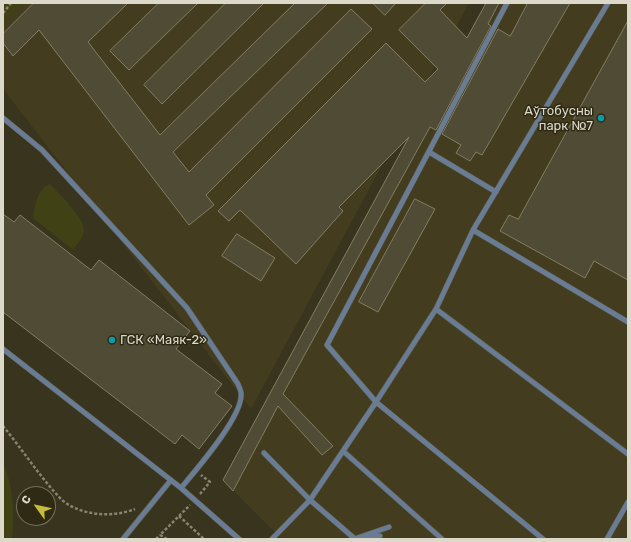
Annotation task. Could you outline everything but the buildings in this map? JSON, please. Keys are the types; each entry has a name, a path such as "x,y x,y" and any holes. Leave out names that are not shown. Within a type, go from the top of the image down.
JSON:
{"lane":[{"path":"507,3 327,345 376,402 543,539"},
{"path":"272,539 310,500 436,310 473,230 606,4"},
{"path":"3,118 42,150 187,308 238,384 241,393 239,406 232,420 181,488"},
{"path":"428,152 496,192"},
{"path":"473,230 628,322"},
{"path":"436,310 628,454"},
{"path":"3,349 181,488 239,539"},
{"path":"343,451 442,539"},
{"path":"264,453 310,500 354,539 380,536"},
{"path":"123,539 171,480"},
{"path":"607,539 628,502"},
{"path":"354,539 389,527"}],"path":[{"path":"3,13 11,3"},
{"path":"3,426 61,499 83,511 106,514 129,512 153,503"},
{"path":"179,516 204,539"},
{"path":"156,539 160,535"}],"shaded area":[{"path":"3,3 23,3 3,23"},
{"path":"23,3 469,3 251,409 3,89 3,23"},
{"path":"486,3 628,3 628,539 282,539 223,480 395,164"},
{"path":"50,184 71,206 83,226 84,231 80,241 73,250 33,218 39,194 46,186"},
{"path":"3,462 11,490 13,519 12,539 3,539"}],"place":[{"name":"Аўтобусны парк №7","path":"601,118"},
{"name":"ГСК «Маяк-2»","path":"112,340"}]}
